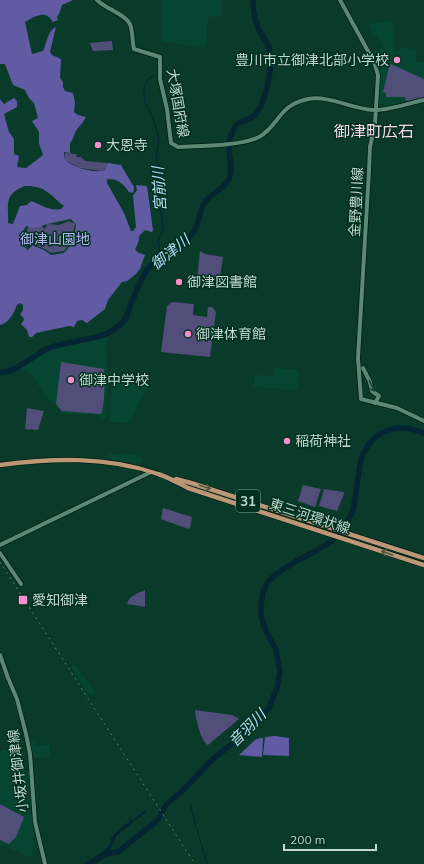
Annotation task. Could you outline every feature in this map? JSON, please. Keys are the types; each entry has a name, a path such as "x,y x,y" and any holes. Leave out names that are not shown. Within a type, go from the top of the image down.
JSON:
{"main road":[{"name":"大塚国府線","path":"97,0 103,6 122,16 128,21 131,29 134,49 160,57 160,79 167,109 172,143 178,147 229,144 249,141 260,137 288,107 296,102 308,99 320,99 376,110 424,100"},
{"name":"金野豊川線","path":"340,0 376,66 379,80 368,171 358,358 361,399 397,408 424,421"},
{"path":"363,368 370,382 372,391 379,396 376,403"},
{"name":"東三河環状線","path":"0,465 45,460 81,460 129,466 167,478 191,483 327,530 349,540 424,566"},
{"path":"0,545 151,472"},
{"name":"東三河環状線","path":"327,530 424,558"},
{"path":"0,554 21,584"},
{"name":"小坂井御津線","path":"0,655 17,699 27,737 30,754 35,822 45,864"}],"shaded area":[{"path":"0,0 73,0 62,5 57,17 58,20 53,22 47,16 40,15 25,22 32,54 43,51 49,34 56,27 50,52 52,55 61,59 60,78 63,82 65,91 73,93 75,102 74,112 78,115 86,117 70,143 70,153 64,152 64,158 77,167 95,171 105,170 108,163 121,165 134,187 133,193 129,192 117,181 107,179 107,183 124,213 131,231 133,231 136,227 133,196 137,190 136,186 147,186 153,230 152,232 145,230 139,236 135,250 145,255 140,269 127,281 122,282 108,300 105,309 87,323 82,320 77,321 74,327 69,326 36,333 32,337 29,337 27,330 21,324 24,320 20,315 23,310 23,305 20,303 17,305 9,320 0,325 0,99 4,104 14,98 17,101 17,107 4,114 9,132 14,139 14,154 19,156 17,167 26,168 43,155 39,143 39,132 32,121 38,118 34,103 29,98 25,90 13,85 5,64 0,64","holes":["24,186 42,189 64,206 61,209 53,209 31,201 27,205 20,206 13,224 8,223 9,199 14,192","71,219 76,225 75,233 73,240 64,253 51,255 32,245 28,250 22,245 21,235 26,226 32,228 39,227"]},
{"path":"162,0 222,0 222,16 208,17 206,48 162,41"},
{"path":"392,20 396,51 400,50 400,48 406,48 417,51 416,62 424,62 424,98 384,107 384,103 378,103 379,74 376,61 372,54 383,47 376,36 373,36 369,24"},
{"name":"御津中学校","path":"108,337 108,390 106,417 104,419 95,414 62,413 44,394 31,374 18,370 21,366 52,349"},
{"path":"274,368 299,370 298,390 253,387 255,375 273,376"},
{"path":"128,376 150,384 139,402 130,423 110,422 109,412 112,382 116,378"},
{"path":"124,453 143,457 141,464 111,459 108,455 123,455"},
{"path":"75,665 96,693 90,696 71,667"},
{"path":"275,736 289,738 289,756 263,755 265,737"},
{"path":"263,738 262,757 239,755 255,740"},
{"path":"36,741 37,746 49,744 50,757 32,758 30,742"},
{"path":"4,749 21,757 19,767 29,773 34,832 32,858 0,844 0,752"}],"green space":[{"path":"112,41 113,50 93,51 90,43"},
{"path":"391,64 424,79 424,97 406,101 405,97 386,97 386,93 383,92"},
{"path":"65,153 76,154 77,157 81,157 85,161 108,164 102,171 80,168 65,160"},
{"name":"御津山園地","path":"69,221 75,224 70,244 64,251 51,253 32,244 25,247 25,236 29,226 40,225 45,229 47,224 59,225"},
{"path":"200,251 205,254 223,257 219,284 197,280"},
{"name":"御津体育館","path":"172,302 194,304 193,315 207,317 208,307 212,307 216,312 210,357 161,352 167,306"},
{"path":"61,362 104,369 104,397 101,414 62,411 56,404"},
{"path":"27,408 44,411 38,430 25,429"},
{"path":"303,485 321,489 315,507 298,501"},
{"path":"324,489 344,492 337,511 319,506"},
{"path":"163,508 192,517 190,528 189,529 161,519"},
{"path":"145,590 145,607 127,604 132,597"},
{"path":"195,710 232,715 239,719 208,745 205,743 201,734 197,723"},
{"path":"0,804 24,817 16,837 9,844 0,840"}],"water":[{"path":"144,811 146,812 116,836 111,849 105,857 93,864 83,864 108,847 111,843 111,838 116,832 130,821 128,818 133,820"}],"waterway":[{"name":"御津川","path":"0,372 5,372 24,364 47,349 66,343 95,337 113,330 126,318 140,283 150,266 185,241 193,233 205,202 224,186 229,179 231,170 229,144 235,126 251,118 257,112 262,104 267,87 270,67 270,52 268,44 256,22 253,0"},
{"name":"宮前川","path":"155,75 148,79 144,88 144,95 145,102 153,118 159,140 156,157 161,171 159,206 163,230 158,241 160,252 156,261"},
{"name":"音羽川","path":"88,864 104,854 118,852 158,820 166,805 212,760 256,724 269,708 277,688 280,672 276,650 265,629 261,616 263,592 267,583 276,574 332,541 346,524 353,511 361,459 366,449 378,435 386,431 404,428 424,433"},
{"path":"191,806 196,827"},
{"path":"197,829 207,864"}],"railway":[{"path":"0,562 195,864"}],"place":[{"name":"豊川市立御津北部小学校","path":"397,60"},
{"name":"大恩寺","path":"98,145"},
{"name":"御津図書館","path":"179,282"},
{"name":"御津体育館","path":"188,334"},
{"name":"御津中学校","path":"71,380"},
{"name":"稲荷神社","path":"287,441"},
{"name":"愛知御津","path":"23,600"}],"district":[{"name":"御津町広石","path":"374,131"}]}
